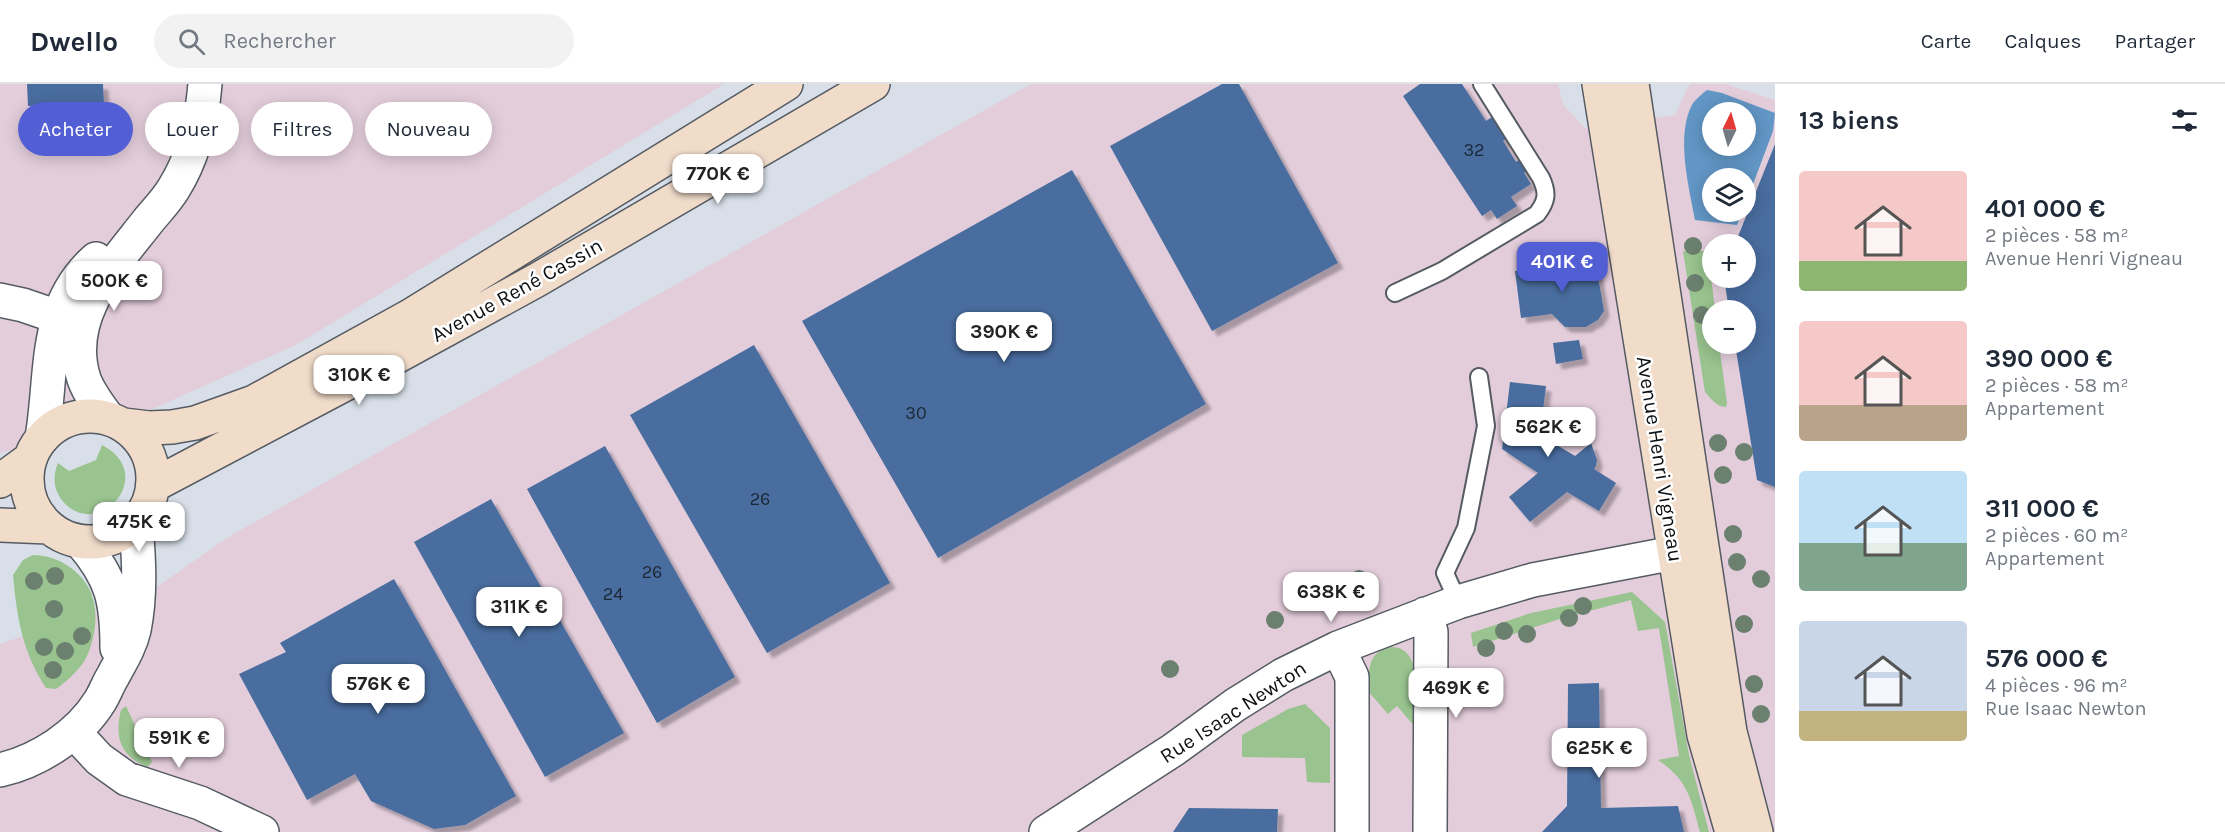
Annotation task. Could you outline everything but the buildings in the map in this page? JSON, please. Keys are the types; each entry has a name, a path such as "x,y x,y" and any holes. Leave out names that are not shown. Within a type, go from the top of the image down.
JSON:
{"main road":[{"name":"Avenue René Cassin","path":"116,421 160,428 195,423 254,402 410,316 786,84"},
{"name":"Avenue René Cassin","path":"154,485 537,280 873,84"},
{"name":"Avenue Henri Vigneau","path":"1599,84 1704,735 1732,832"},
{"name":"Avenue Henri Vigneau","path":"1632,84 1730,732 1756,832"},
{"path":"0,481 36,449 56,426 72,418 89,415 116,421 138,436 148,451 154,468 154,485 145,513 136,524 120,536 101,542 81,542 63,537 48,527 36,513 29,496 27,477 36,449"},
{"path":"0,525 48,527"}],"street":[{"path":"116,421 85,381 79,361 79,339 83,320 103,279 173,190 186,165 196,141 205,84"},
{"path":"36,449 57,317 88,266 114,242 152,216"},
{"path":"0,300 57,317"},
{"path":"0,770 52,748 74,732 100,701 129,648 134,631 139,585 136,524"},
{"path":"81,542 108,579 113,596 117,650 108,685"},
{"name":"Rue Isaac Newton","path":"1046,832 1283,675 1338,648 1458,602 1533,580 1674,553"},
{"path":"1425,614 1431,632 1430,832"},
{"path":"1338,648 1352,677 1352,832"},
{"path":"74,732 99,759 127,779 200,802 262,832"}],"lane":[{"path":"1395,293 1442,271 1537,214 1545,201 1545,188 1541,178 1482,84"},
{"path":"1458,602 1445,573 1466,528 1486,426 1479,377"}],"shaded area":[{"path":"0,84 724,84 296,345 139,415 0,453"},
{"path":"1031,84 1558,84 1563,104 1585,128 1675,115 1691,84 1726,84 1775,100 1775,832 0,832 0,644 148,593 230,536"}],"green space":[{"path":"1683,251 1702,251 1702,288 1712,288 1714,300 1702,300 1702,354 1720,354 1726,407 1717,404 1705,392"},
{"path":"102,445 118,458 125,473 124,487 116,500 105,510 90,514 75,511 61,499 56,490 55,472 58,463 69,471 96,460"},
{"path":"33,555 53,558 71,568 90,591 95,609 95,628 90,649 82,664 68,680 56,689 46,688 31,661 16,606 13,575 23,560"},
{"path":"1632,592 1665,622 1689,755 1709,832 1700,832 1687,791 1676,775 1658,760 1679,756 1659,628 1638,631 1631,600 1563,618 1473,647 1471,633 1531,613"},
{"path":"1391,647 1402,649 1414,666 1417,691 1416,728 1397,706 1388,714 1368,691 1369,669 1373,657 1383,649"},
{"path":"1305,704 1330,728 1330,783 1307,782 1305,758 1242,757 1242,735 1288,709"},
{"path":"126,706 152,762 148,767 131,758 119,738 121,710"}],"water":[{"path":"1707,90 1746,102 1702,102 1702,156 1756,156 1756,106 1775,113 1773,131 1756,176 1756,168 1702,168 1702,221 1695,220 1684,145 1688,116 1693,103"},
{"path":"1712,222 1738,222 1737,225"}]}
